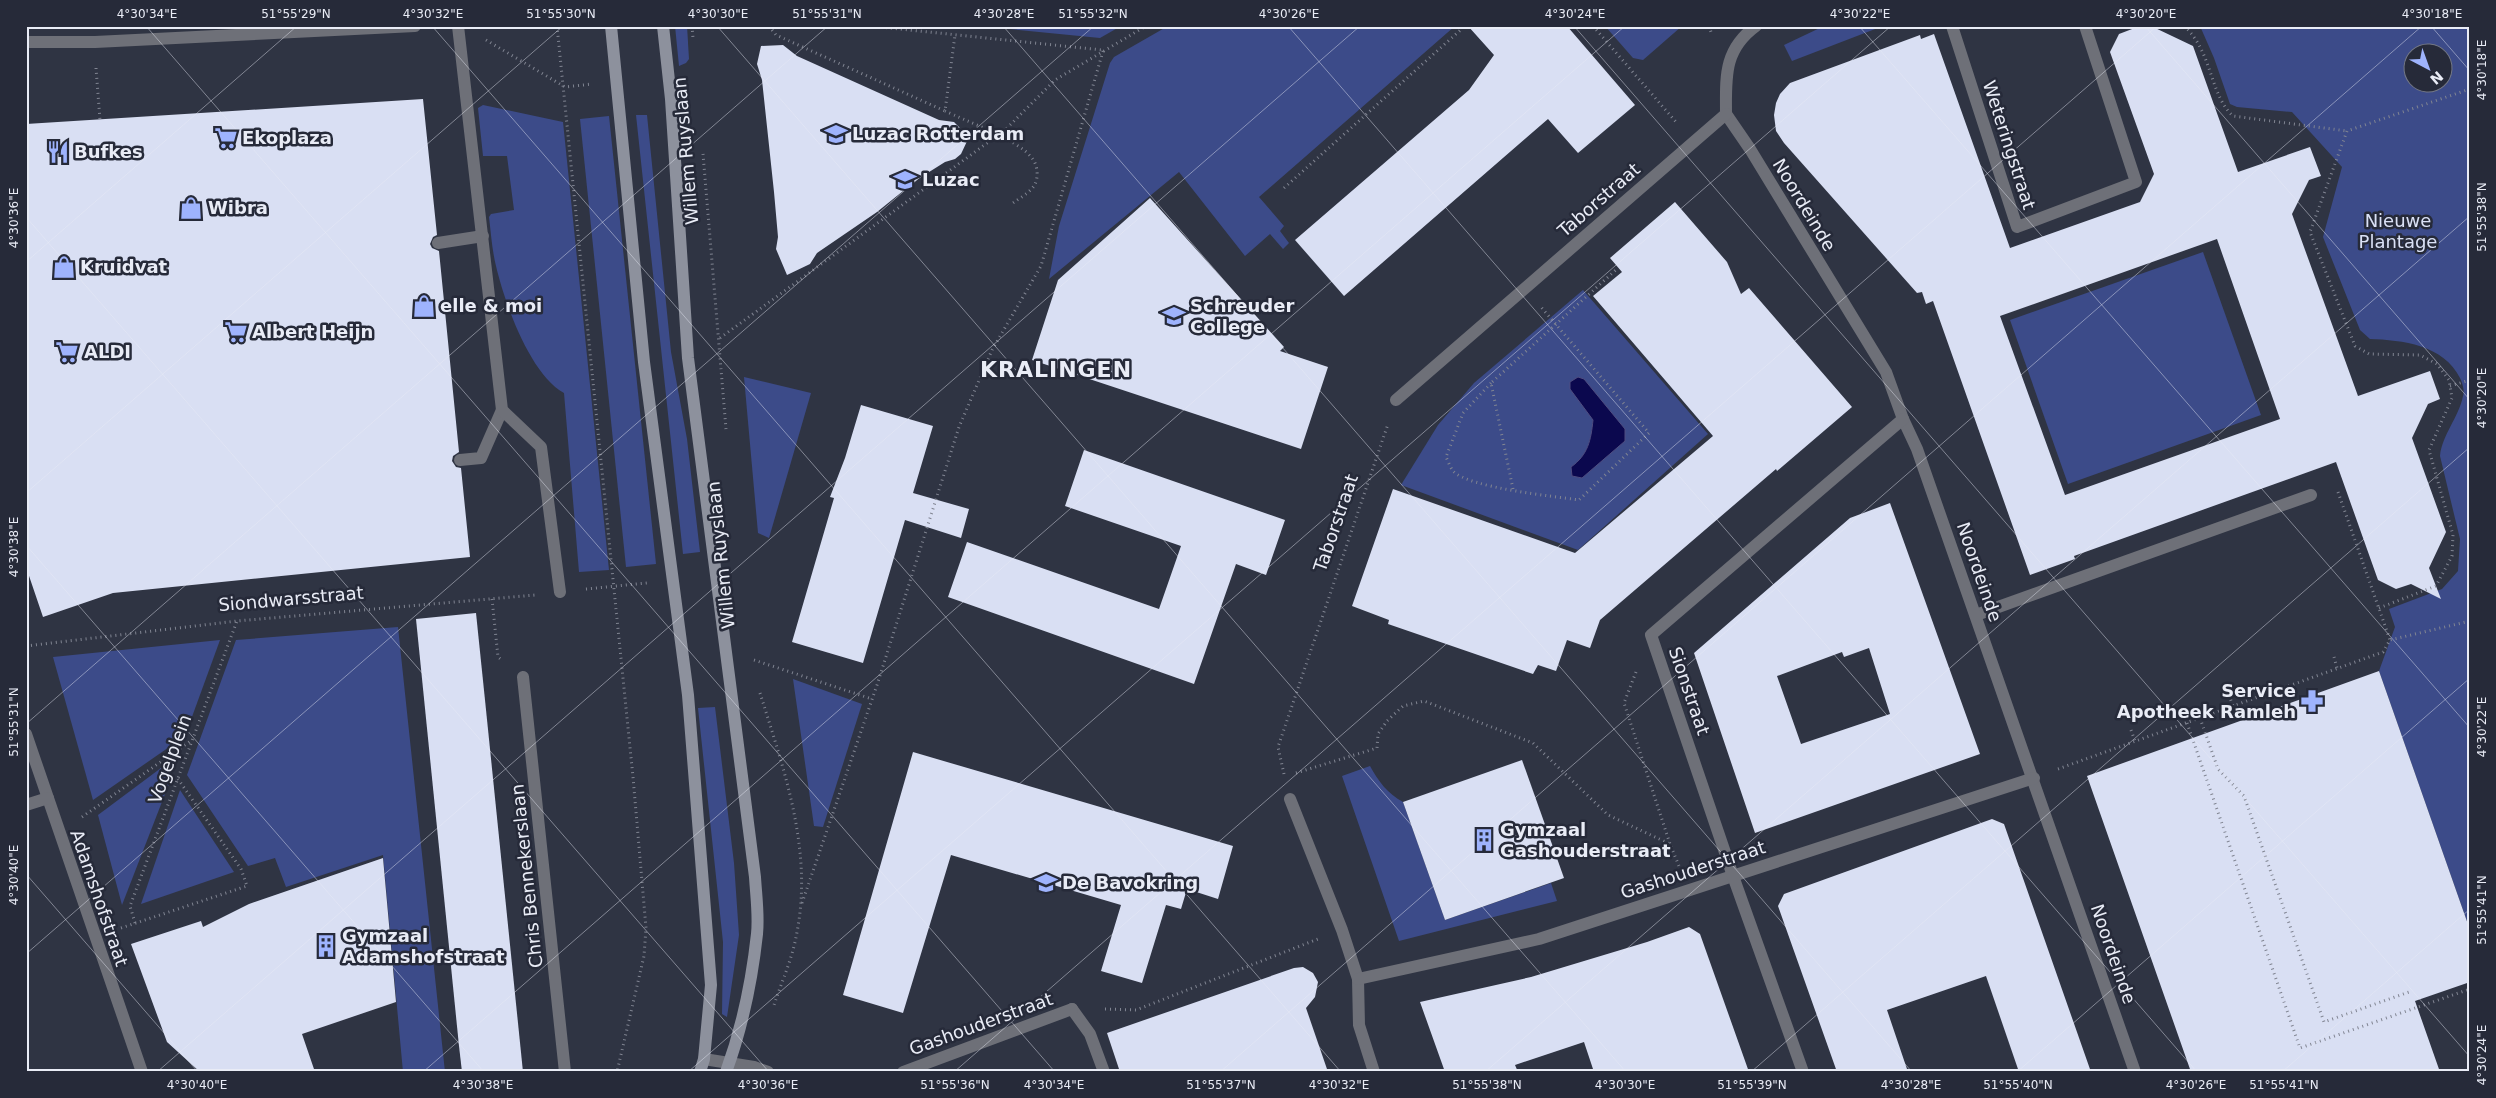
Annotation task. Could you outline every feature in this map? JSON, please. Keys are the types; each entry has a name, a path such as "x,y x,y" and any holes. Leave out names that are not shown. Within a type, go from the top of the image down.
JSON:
{"street":[{"path":"26,42 95,42 272,30 415,26"},
{"path":"458,26 502,410 481,458 460,460"},
{"path":"611,26 644,362 688,696 711,985 704,1059 700,1072"},
{"name":"Willem Ruyslaan","path":"663,26 688,358 756,886 758,933 740,1030 728,1067"},
{"path":"1726,114 1726,70 1738,44 1756,26"},
{"name":"Weteringstraat","path":"1952,26 2017,227 2136,182 2086,26"},
{"name":"Taborstraat","path":"1396,400 1726,114"},
{"name":"Noordeinde","path":"1726,114 1750,149 1886,372 1903,419 1918,449 2135,1072"},
{"path":"438,243 482,236"},
{"path":"502,410 541,447 560,592"},
{"name":"Sionstraat","path":"1803,1072 1733,876 1651,635 1903,419"},
{"path":"1976,615 2311,495"},
{"name":"Chris Bennekerslaan","path":"523,677 565,1072"},
{"name":"Adamshofstraat","path":"26,734 94,937 142,1072"},
{"name":"Gashouderstraat","path":"1358,979 1539,939 2034,778"},
{"path":"26,805 48,798"},
{"path":"1290,799 1342,930 1358,979 1359,1025 1374,1072"},
{"path":"1072,1009 1090,1034 1104,1072"},
{"name":"Gashouderstraat","path":"903,1072 1072,1009"},
{"path":"704,1059 728,1067 768,1072"}],"path":[{"path":"557,26 565,87 633,776 646,928 644,956 617,1072"},
{"path":"692,26 694,44"},
{"path":"769,26 776,35 945,111 997,136 1030,155 1036,164 1036,184 1030,191 1013,203"},
{"path":"871,26 1103,50"},
{"path":"719,338 1005,130 1055,80 1146,26"},
{"path":"1284,188 1465,26"},
{"path":"1593,26 1692,142"},
{"path":"2184,26 2193,34 2204,52 2225,108 2233,116 2347,130 2470,89"},
{"path":"945,111 955,35"},
{"path":"479,36 565,87 616,81"},
{"path":"95,42 100,120"},
{"path":"773,1008 791,956 801,908 872,699 959,427 992,350 1041,266 1103,50"},
{"path":"2347,130 2310,232 2355,346 2369,354 2420,355 2437,364 2449,380 2452,398 2429,450 2453,535 2452,556 2436,586 2379,608"},
{"name":"Willem Ruyslaan","path":"703,150 726,432"},
{"path":"1524,288 1556,324 1649,433 1579,500 1494,487 1454,472 1446,457 1463,413 1492,383 1556,324 1618,268"},
{"path":"2450,386 2470,380"},
{"path":"1492,383 1513,489"},
{"name":"Taborstraat","path":"1290,799 1278,747 1396,400"},
{"path":"2311,495 2337,487 2390,640"},
{"name":"Siondwarsstraat","path":"26,646 236,621 560,592"},
{"path":"492,598 498,657 523,677"},
{"name":"Vogelplein","path":"135,923 130,906 236,621"},
{"path":"2034,778 2383,652 2390,640 2470,621"},
{"path":"1651,635 1624,704 1670,844 1688,890"},
{"path":"2334,658 2338,668"},
{"path":"752,666 750,659 872,699"},
{"path":"759,690 787,781 801,850 801,908"},
{"path":"2229,695 2233,706"},
{"path":"1285,777 1377,748 1378,734 1386,721 1403,706 1424,700 1533,743 1608,815 1670,844"},
{"path":"2200,718 2218,769 2244,796 2324,1022 2412,991"},
{"path":"2187,723 2300,1048 2470,989"},
{"path":"2130,730 2135,742"},
{"path":"59,834 192,740"},
{"path":"94,937 247,886 241,869 178,778"},
{"path":"1072,1009 1136,1010 1342,930"}],"green space":[{"path":"675,26 687,26 689,59 686,63 679,66"},
{"path":"979,26 1121,26 1100,38"},
{"path":"1168,26 1455,26 1259,197 1284,226 1280,231 1289,243 1283,249 1270,234 1245,256 1179,172 1049,279 1059,226 1110,63 1114,57"},
{"path":"1605,26 1682,26 1643,60 1633,58"},
{"path":"1824,26 1883,26 1792,61 1784,45"},
{"name":"Nieuwe Plantage","path":"2200,26 2470,26 2470,930 2379,671 2395,627 2389,609 2442,589 2458,571 2460,539 2440,456 2441,448 2461,404 2464,394 2462,384 2453,367 2433,351 2408,343 2370,339 2360,330 2323,237 2342,167 2292,112 2237,107 2230,104 2214,58"},
{"path":"483,105 563,122 609,570 579,572 564,393 552,384 530,354 513,318 500,282 489,217 491,214 514,210 507,156 483,156 478,108"},
{"path":"636,115 647,115 671,352 687,439 700,552 683,554"},
{"path":"609,116 656,564 626,567 580,119"},
{"path":"2203,252 2261,415 2068,484 2010,320"},
{"path":"1583,290 1708,434 1578,550 1401,485 1438,425 1474,383"},
{"path":"744,377 811,393 769,538 758,533"},
{"path":"398,627 445,1072 403,1072 383,855 286,887 275,858 248,866 187,775 236,640"},
{"path":"220,640 185,736 93,800 53,657"},
{"path":"793,679 862,704 823,827 814,826"},
{"path":"715,707 734,863 739,935 727,1017 722,1014 723,942 698,708"},
{"path":"165,765 172,776 122,905 98,815"},
{"path":"1370,766 1384,787 1403,802 1445,920 1551,883 1557,901 1399,941 1342,776"},
{"path":"180,790 234,872 141,904"}],"shaded area":[{"path":"1578,377 1584,379 1625,429 1625,441 1582,478 1572,476 1571,467 1577,462 1588,446 1593,420 1570,389 1570,382"}],"building":[{"path":"1468,26 1567,26 1635,105 1578,153 1548,119 1344,296 1295,240 1469,90 1494,55"},
{"path":"2140,26 2151,26 2193,46 2238,172 2310,147 2321,176 2309,180 2292,214 2358,396 2430,371 2440,399 2428,404 2412,438 2446,532 2429,568 2441,599 2411,584 2396,589 2378,580 2336,462 2074,556 2075,559 2030,575 1933,301 1926,304 1922,292 1917,293 1784,143 1776,131 1774,115 1776,103 1780,94 1790,83 1920,35 1921,39 1934,34 2010,248 2140,202 2154,174 2110,52 2119,34","holes":["2217,239 2280,419 2065,495 2000,316"]},
{"path":"783,45 797,56 939,120 954,122 969,137 961,154 955,159 945,162 918,179 877,212 817,253 810,264 787,275 776,249 778,237 774,192 762,80 757,64 761,46"},
{"path":"423,99 437,235 433,237 430,244 432,248 439,251 459,452 453,456 452,461 456,467 461,468 470,557 113,593 43,617 26,567 26,124"},
{"path":"1150,198 1284,347 1280,351 1328,367 1301,449 1032,360 1058,280"},
{"path":"1675,202 1727,262 1741,294 1749,288 1852,407 1777,471 1776,469 1600,620 1590,648 1567,640 1556,671 1538,665 1533,674 1388,624 1389,620 1352,606 1393,489 1575,553 1713,436 1593,296 1622,272 1610,258"},
{"path":"861,405 933,426 913,493 969,509 961,538 905,520 863,663 792,642 834,498 830,497 845,458"},
{"path":"1084,450 1285,520 1266,575 1236,564 1194,684 948,597 967,542 1159,609 1181,546 1065,506"},
{"path":"1890,503 1980,754 1755,833 1694,653 1850,518","holes":["1869,648 1890,714 1801,744 1777,676 1842,652 1844,657"]},
{"path":"476,613 523,1072 462,1072 459,1046 416,619"},
{"path":"2379,671 2470,930 2470,982 2415,1001 2440,1072 2191,1072 2087,776"},
{"path":"913,752 1233,846 1218,899 1187,889 1181,909 1166,905 1142,983 1101,971 1121,905 951,855 903,1013 843,995"},
{"name":"Gymzaal Gashouderstraat","path":"1522,760 1564,878 1445,920 1403,802"},
{"path":"1992,819 2004,824 2091,1072 2019,1072 1986,976 1887,1010 1908,1072 1837,1072 1778,906 1784,894"},
{"path":"383,858 396,1002 302,1034 315,1072 200,1072 167,1042 131,944 201,921 203,927 249,904"},
{"path":"1689,927 1700,934 1749,1072 1594,1072 1584,1042 1515,1065 1518,1072 1445,1072 1420,1002 1531,977 1647,942"},
{"path":"1303,967 1313,973 1318,982 1315,997 1306,1008 1328,1072 1120,1072 1107,1033 1294,968"}],"place":[{"name":"Luzac Rotterdam","path":"836,134"},
{"name":"Ekoplaza","path":"226,138"},
{"name":"Bufkes","path":"58,152"},
{"name":"Luzac","path":"905,180"},
{"name":"Wibra","path":"191,208"},
{"name":"Kruidvat","path":"64,267"},
{"name":"elle & moi","path":"424,306"},
{"name":"Schreuder College","path":"1174,316"},
{"name":"Albert Heijn","path":"236,332"},
{"name":"ALDI","path":"67,352"},
{"name":"Service Apotheek Ramleh","path":"2312,701"},
{"name":"Gymzaal Gashouderstraat","path":"1484,840"},
{"name":"De Bavokring","path":"1046,883"},
{"name":"Gymzaal Adamshofstraat","path":"326,946"}],"district":[{"name":"KRALINGEN","path":"1056,369"}]}
